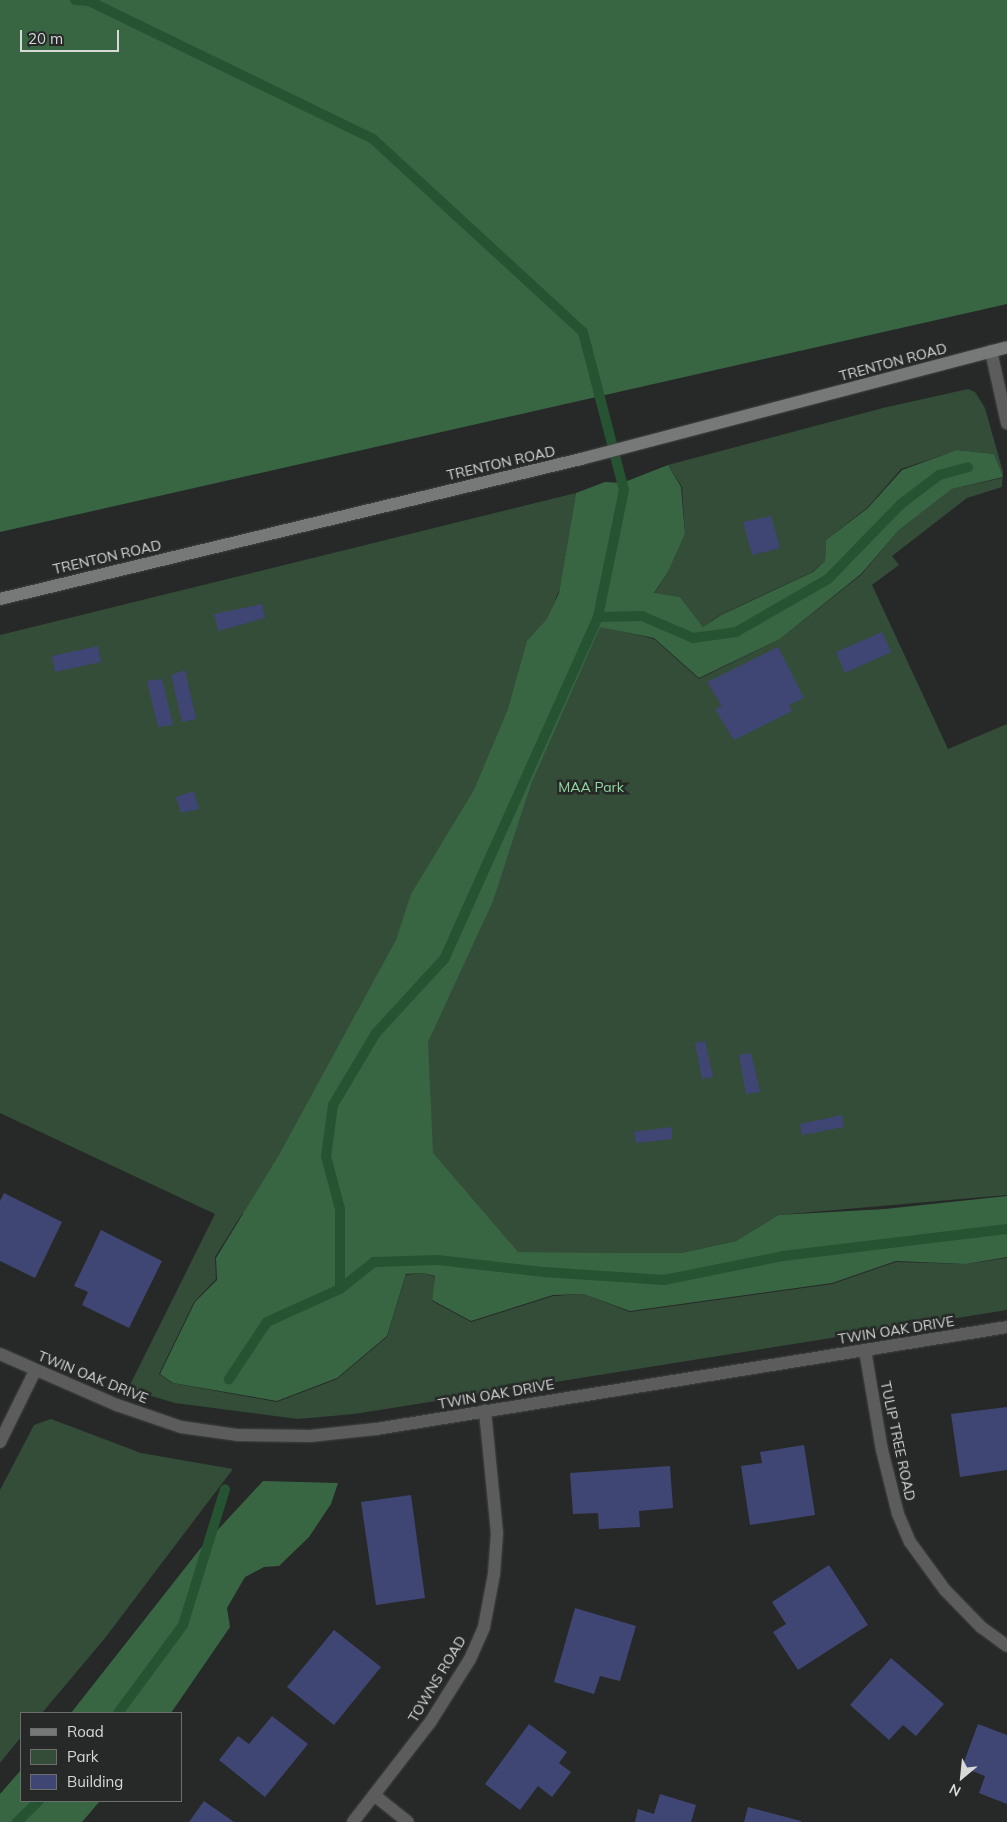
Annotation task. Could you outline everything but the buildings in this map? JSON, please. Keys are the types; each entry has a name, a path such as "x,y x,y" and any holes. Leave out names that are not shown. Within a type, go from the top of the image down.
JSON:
{"main road":[{"name":"TRENTON ROAD","path":"0,599 650,442 1007,347"}],"street":[{"path":"991,351 1007,423"},
{"name":"TWIN OAK DRIVE","path":"0,1354 117,1405 181,1427 238,1435 310,1436 366,1430 1007,1327"},
{"name":"TULIP TREE ROAD","path":"865,1350 882,1450 898,1514 910,1542 944,1590 981,1627 1007,1646"},
{"path":"0,1442 35,1370"},
{"name":"TOWNS ROAD","path":"353,1822 431,1721 470,1659 484,1627 494,1574 497,1533 485,1411"},
{"path":"374,1795 408,1822"}],"green space":[{"path":"0,0 1007,0 1007,304 0,532"},
{"name":"MAA Park","path":"968,389 975,392 985,408 1003,472 1002,487 967,498 892,556 899,565 872,585 948,749 1007,724 1007,1195 778,1215 736,1241 681,1253 518,1252 242,1214 215,1257 216,1279 194,1302 159,1374 172,1383 277,1402 337,1379 387,1337 406,1275 423,1273 435,1277 432,1301 471,1322 553,1296 583,1294 630,1312 832,1284 896,1262 966,1264 1007,1258 1007,1310 354,1414 298,1419 175,1403 128,1389 215,1214 0,1113 0,635 576,493 560,588 550,614 654,639 699,679 780,639 861,575 899,530 952,489 1002,478 994,454 958,450 901,469 868,507 826,540 825,561 812,572 720,615 703,627 680,597 654,594 668,572 685,534 682,487 668,465 883,408"},
{"path":"957,450 994,454 1003,477 952,489 899,530 861,574 780,639 699,678 654,638 600,627 531,784 493,901 428,1042 433,1153 518,1252 681,1253 736,1241 778,1215 885,1209 1007,1196 1007,1257 966,1264 896,1261 832,1283 630,1311 583,1294 553,1295 471,1321 432,1300 435,1276 423,1273 406,1274 387,1336 337,1378 277,1401 173,1383 160,1374 195,1302 217,1280 216,1258 279,1155 396,940 411,894 474,790 508,709 527,641 547,619 559,593 576,493 605,482 622,483 668,465 681,487 685,534 668,572 654,593 680,597 703,627 721,615 813,572 825,561 826,540 868,508 902,470"},
{"path":"51,1419 141,1453 233,1469 105,1638 43,1712 20,1712 20,1738 0,1763 0,1490 34,1425"},
{"path":"263,1481 338,1483 331,1504 309,1537 279,1566 264,1567 245,1577 227,1608 230,1627 172,1712 72,1712 200,1549"},
{"path":"20,1771 20,1802 99,1802 82,1822 0,1822 0,1794"}],"waterway":[{"path":"75,0 89,1 373,139 583,332 624,490 598,617 445,958 376,1033 333,1105 326,1156 340,1209 340,1289 267,1322 229,1379"},
{"path":"598,617 642,616 693,638 736,632 828,579 901,504 939,475 968,467"},
{"path":"340,1289 374,1262 438,1260 544,1272 664,1280 783,1256 1007,1229"},
{"path":"119,1712 183,1625 225,1489"},
{"path":"17,1822 38,1802"}]}
